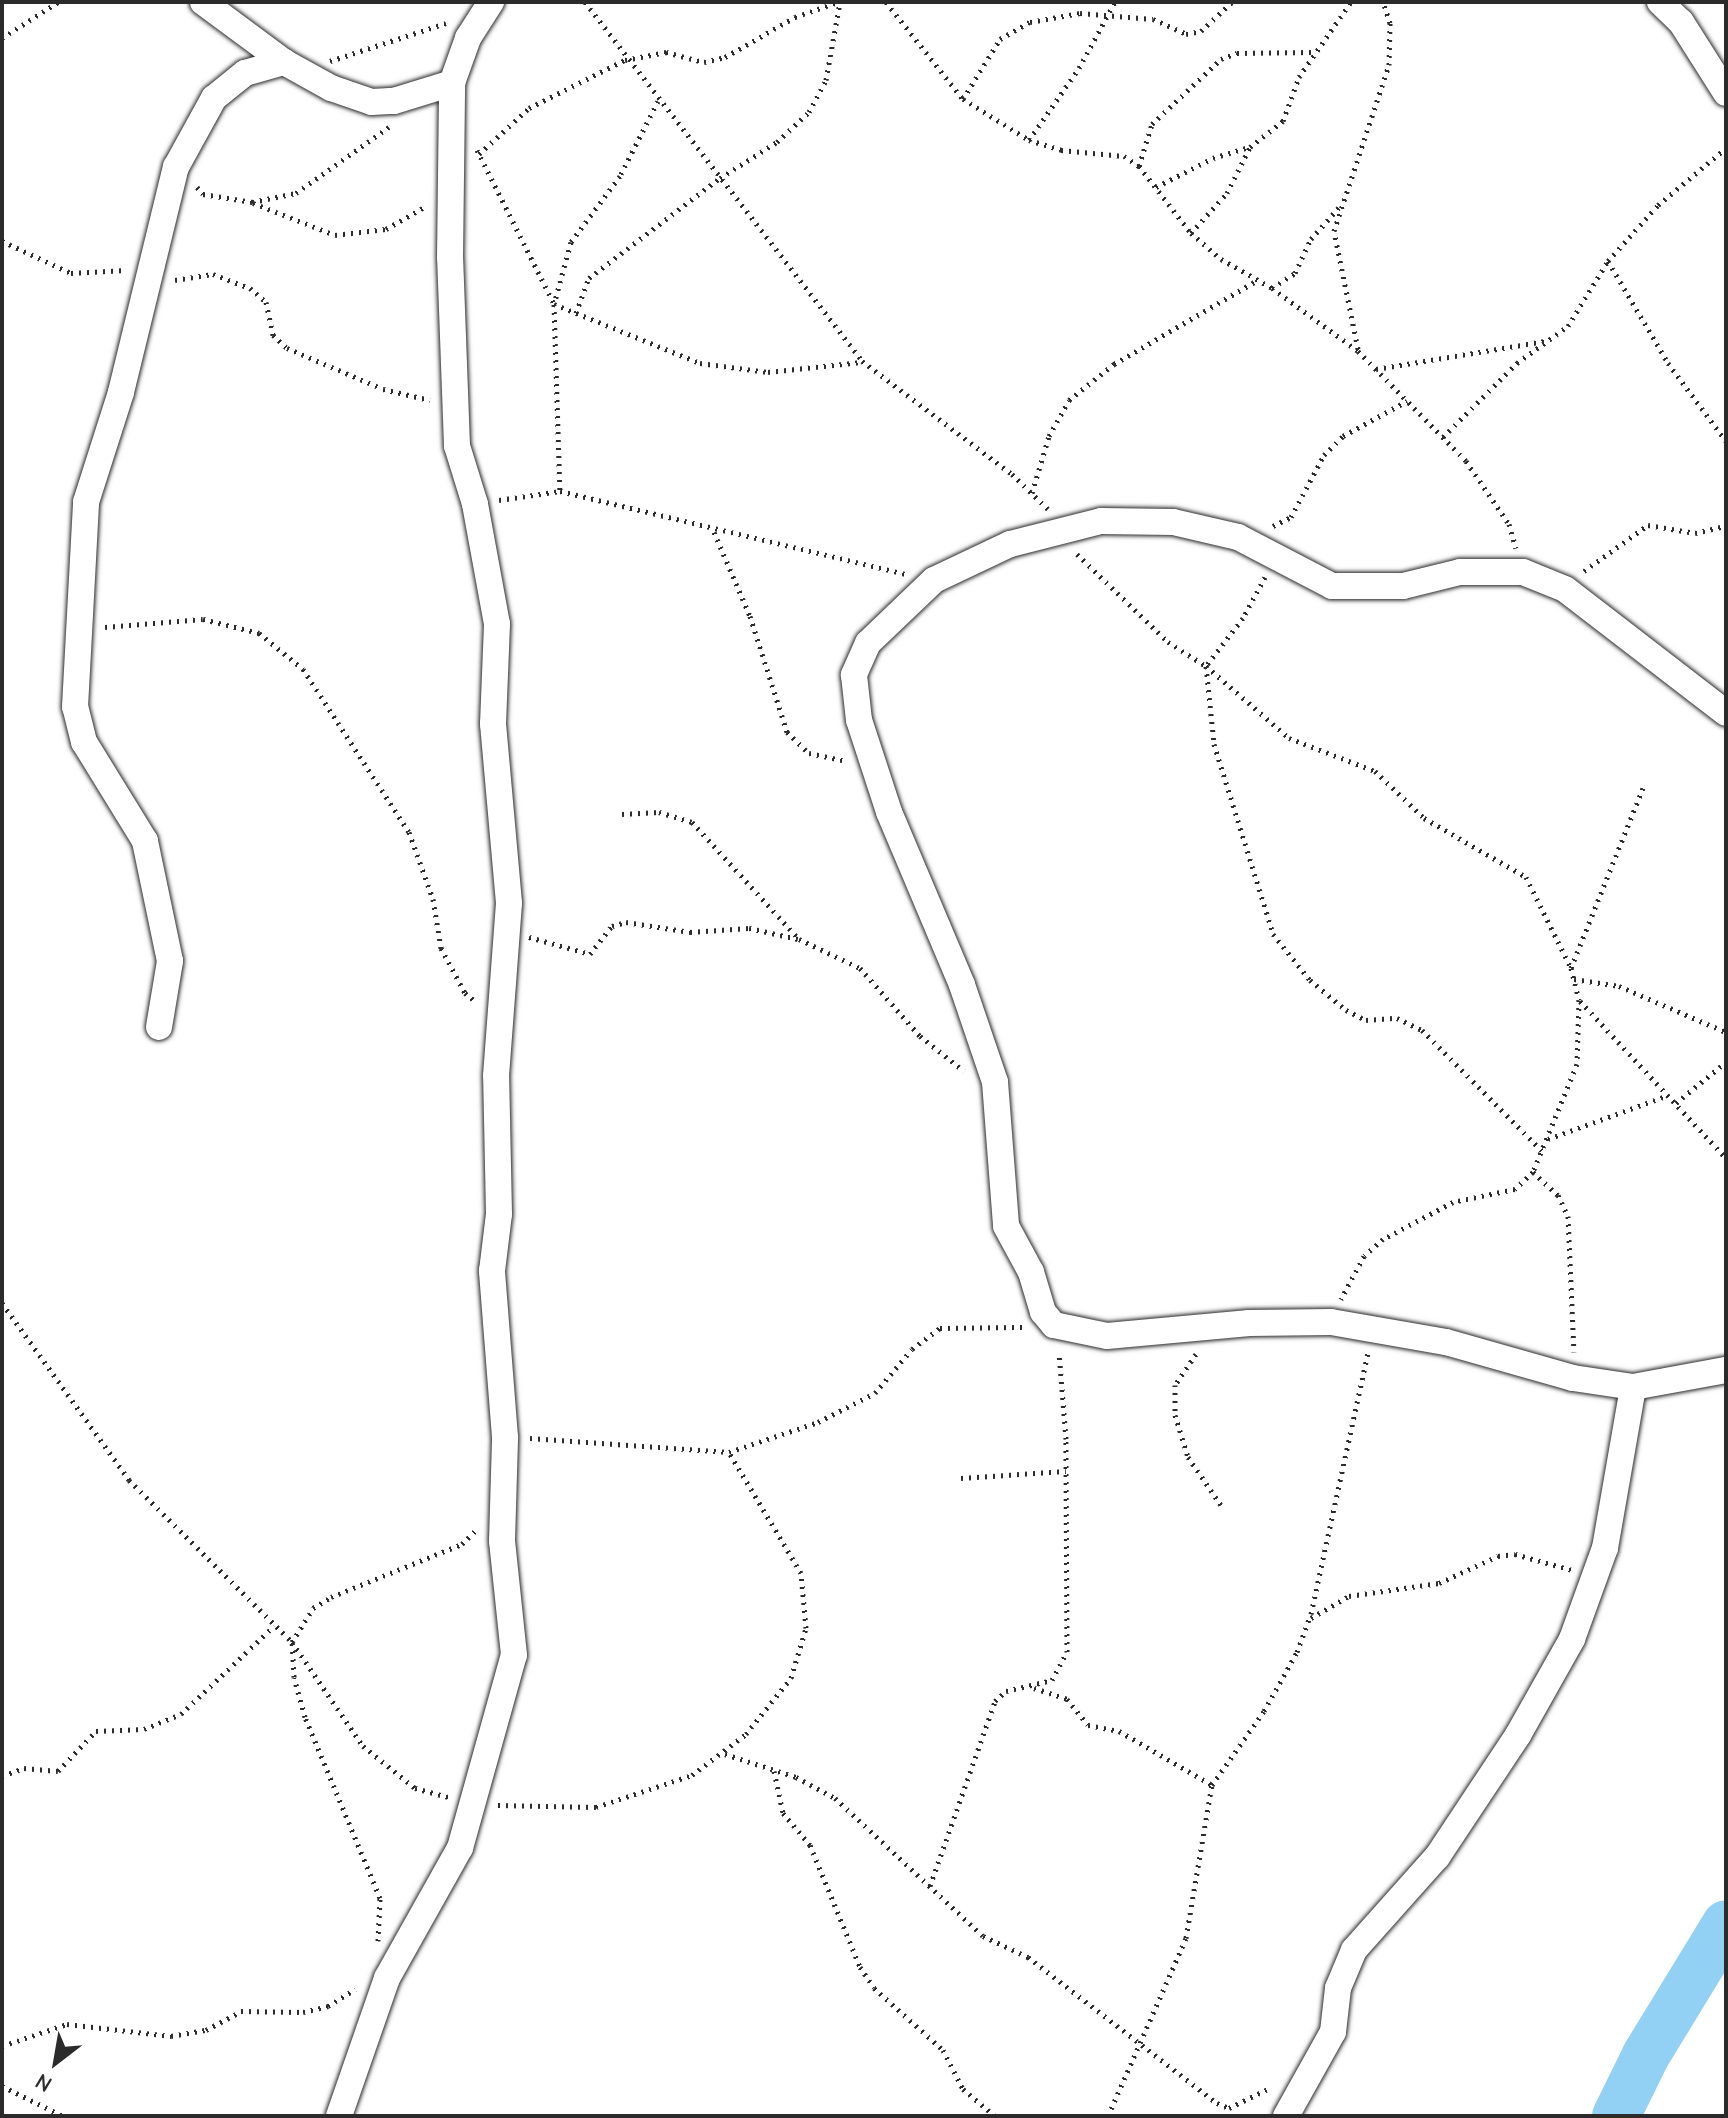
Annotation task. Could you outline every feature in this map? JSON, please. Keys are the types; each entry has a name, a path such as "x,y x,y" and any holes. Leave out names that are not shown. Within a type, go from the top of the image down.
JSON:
{"street":[{"path":"203,2 293,67 372,102 417,94 452,83"},
{"path":"339,2116 385,1972 460,1848 514,1655 503,1500 505,1437 492,1271 499,1214 499,1020 508,923 493,724 497,624 475,504 457,446 449,192 452,83 468,38 491,2"},
{"path":"1660,2 1681,22 1726,93"},
{"path":"159,1027 170,961 145,841 84,742 75,707 86,502 121,392 176,167 214,98 245,73 293,67"},
{"path":"1726,713 1565,589 1523,572 1460,572 1403,586 1332,586 1238,537 1173,522 1101,521 1010,544 934,580 868,643 854,675 859,720 874,766 962,985 995,1098 1006,1226 1031,1272 1043,1312 1054,1325 1107,1336 1219,1325 1331,1322 1446,1342 1573,1378 1633,1387 1726,1370"},
{"path":"1286,2116 1333,2032 1338,1988 1354,1950 1437,1857 1518,1735 1572,1639 1597,1576 1633,1387"}],"path":[{"path":"2,38 58,2"},
{"path":"585,2 625,60 862,361 1032,493 1062,531 1168,642 1206,666 1289,738 1375,771 1424,818 1526,877 1571,968 1579,1000 1577,1064 1543,1152 1533,1172 1515,1189 1453,1202 1383,1239 1350,1279 1331,1322"},
{"path":"479,154 529,108 625,60 666,52 704,62 725,57 795,17 839,2 826,80 809,112 777,142 720,178 589,278 576,313"},
{"path":"886,2 963,99 1029,140 1061,150 1124,156 1139,166 1191,233 1221,259 1272,288 1358,351 1466,461 1509,524 1523,572"},
{"path":"1029,140 1115,2"},
{"path":"963,99 1000,39 1030,22 1080,13 1109,15 1153,19 1186,34 1201,31 1232,2"},
{"path":"1156,187 1213,158 1250,147 1283,121 1315,52 1351,2"},
{"path":"1358,351 1337,260 1334,231 1389,65 1390,23 1383,2"},
{"path":"293,67 449,21"},
{"path":"1139,166 1152,124 1221,59 1237,53 1272,56 1315,52"},
{"path":"252,202 296,193 386,131 417,94"},
{"path":"560,491 554,304 571,242 620,176 658,101"},
{"path":"472,142 554,304 700,363 768,372 862,361"},
{"path":"1191,233 1227,193 1250,147"},
{"path":"1443,437 1517,363 1568,326 1608,261 1658,205 1726,148"},
{"path":"176,167 203,194 252,202 335,235 386,229 449,192"},
{"path":"1272,288 1295,273 1321,224 1343,203"},
{"path":"2,241 71,273 122,271 154,256"},
{"path":"1608,261 1676,376 1726,441"},
{"path":"146,285 213,274 225,278 250,288 266,302 273,335 287,348 394,392 417,399 455,400"},
{"path":"1032,493 1049,436 1069,400 1114,364 1258,280"},
{"path":"1376,369 1550,339"},
{"path":"1238,537 1291,517 1324,455 1343,436 1407,401"},
{"path":"475,504 560,491 714,531 934,580"},
{"path":"1565,589 1606,551 1648,525 1695,533 1726,526"},
{"path":"714,531 750,616 787,732 809,753 874,766"},
{"path":"1273,556 1243,618 1206,666 1214,744 1273,934 1310,980 1346,1010 1366,1020 1397,1018 1422,1030 1543,1152"},
{"path":"78,629 203,619 259,633 303,669 409,832 433,899 441,948 465,993 499,1020"},
{"path":"1571,968 1643,788"},
{"path":"622,814 659,812 692,822 799,939"},
{"path":"508,923 534,941 590,954 612,926 626,922 690,932 749,928 799,939 860,968 920,1036 995,1098"},
{"path":"1574,979 1619,986 1726,1032"},
{"path":"1579,1000 1726,1158"},
{"path":"1676,1103 1726,1062"},
{"path":"1548,1139 1667,1096"},
{"path":"1533,1172 1565,1204 1570,1225 1573,1378"},
{"path":"2,1303 129,1480 292,1642 363,1746 415,1788 471,1803 596,1807 692,1775 725,1754 791,1678 806,1628 801,1573 729,1452"},
{"path":"505,1437 640,1442 729,1452 818,1422 875,1393 912,1349 940,1328 1054,1325 1063,1372 1067,1652 1052,1680 1034,1688 1006,1691 995,1701 930,1886"},
{"path":"1219,1325 1186,1362 1175,1385 1175,1415 1188,1457 1221,1505"},
{"path":"1108,2116 1138,2041 1186,1938 1212,1785 1264,1711 1309,1619 1348,1461 1372,1328"},
{"path":"961,1478 1024,1478 1066,1471"},
{"path":"2,2046 67,2024 171,2036 206,2030 241,2011 303,2012 328,2006 385,1972 378,1952 380,1898 305,1717 294,1677 292,1642 313,1608 462,1544 503,1500"},
{"path":"1309,1619 1349,1596 1439,1583 1498,1556 1515,1554 1597,1576"},
{"path":"2,1776 24,1768 58,1771 96,1731 144,1729 181,1714 274,1626"},
{"path":"1034,1688 1067,1699 1088,1725 1119,1731 1212,1785"},
{"path":"725,1754 774,1770 835,1798 983,1936 1028,1957 1199,2091 1229,2108 1314,2066"},
{"path":"774,1770 783,1813 810,1845 860,1967 874,1988 943,2050 963,2089 995,2116"},
{"path":"2,2086 63,2116"}],"waterway":[{"path":"1616,2116 1646,2055 1726,1924"}]}
